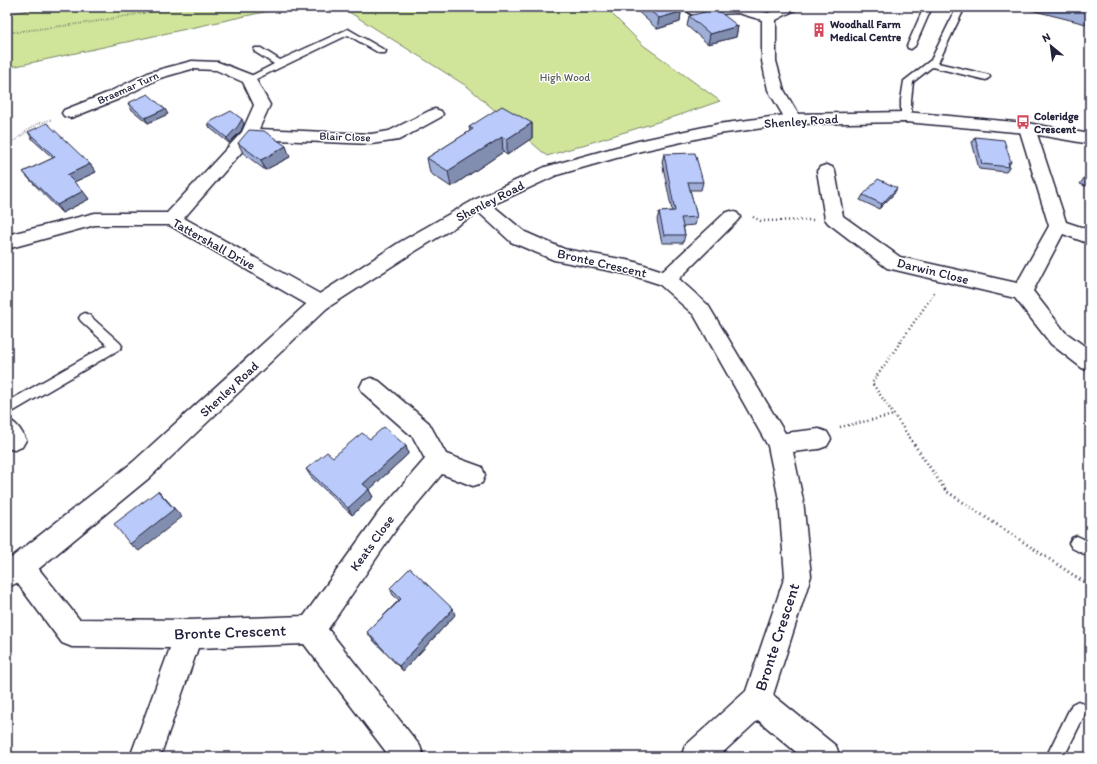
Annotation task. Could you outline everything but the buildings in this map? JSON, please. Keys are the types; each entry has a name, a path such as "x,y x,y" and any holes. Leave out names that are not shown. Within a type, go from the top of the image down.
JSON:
{"street":[{"path":"690,7 696,11 739,9 769,18 790,7"},
{"path":"769,18 769,61 776,90 793,119"},
{"name":"Braemar Turn","path":"70,113 113,96 155,75 192,65 218,66 249,79"},
{"path":"172,219 249,134 262,105 249,79"},
{"name":"Blair Close","path":"249,134 371,139 392,136 435,114"},
{"name":"Shenley Road","path":"14,571 142,470 320,303 407,247 480,204 551,171 638,146 718,129 793,119 906,117 1027,128 1090,139"},
{"path":"1027,128 1058,226 1022,292 1058,338 1090,362"},
{"path":"826,171 834,219"},
{"name":"Bronte Crescent","path":"480,204 518,237 561,255 632,268 666,279 701,310 779,444 791,500 798,576 757,700 696,757"},
{"path":"666,279 731,216"},
{"name":"Tattershall Drive","path":"7,242 95,219 172,219 320,303"},
{"name":"Darwin Close","path":"834,219 894,263 1022,292"},
{"path":"1058,226 1090,237"},
{"path":"371,387 421,430 438,461 472,475"},
{"path":"779,444 819,439"},
{"name":"Keats Close","path":"311,630 388,520 438,461"},
{"name":"Bronte Crescent","path":"14,571 72,633 189,634 311,630"},
{"path":"311,630 409,757"},
{"path":"145,757 189,634"},
{"path":"757,700 825,757"}],"lane":[{"path":"911,46 928,7"},
{"path":"906,117 906,100 909,81 935,61 961,7"},
{"path":"249,79 348,32 382,51"},
{"path":"258,50 280,64"},
{"path":"930,64 986,77"},
{"path":"7,409 116,346 85,318"},
{"path":"1055,757 1078,710"}],"path":[{"path":"7,33 93,22 154,11 163,7"},
{"path":"7,144 13,142 35,125 70,113"},
{"path":"731,216 748,214 761,221 834,219"},
{"path":"946,275 872,383 946,491 1090,586"},
{"path":"819,439 830,430 894,415"}],"green space":[{"path":"45,7 287,7 7,68 7,14"},
{"name":"High Wood","path":"341,7 586,7 589,9 608,10 643,45 720,101 677,116 547,156 468,87"}],"place":[{"name":"Woodhall Farm Medical Centre","path":"819,30"},
{"name":"Coleridge Crescent","path":"1023,122"}]}
